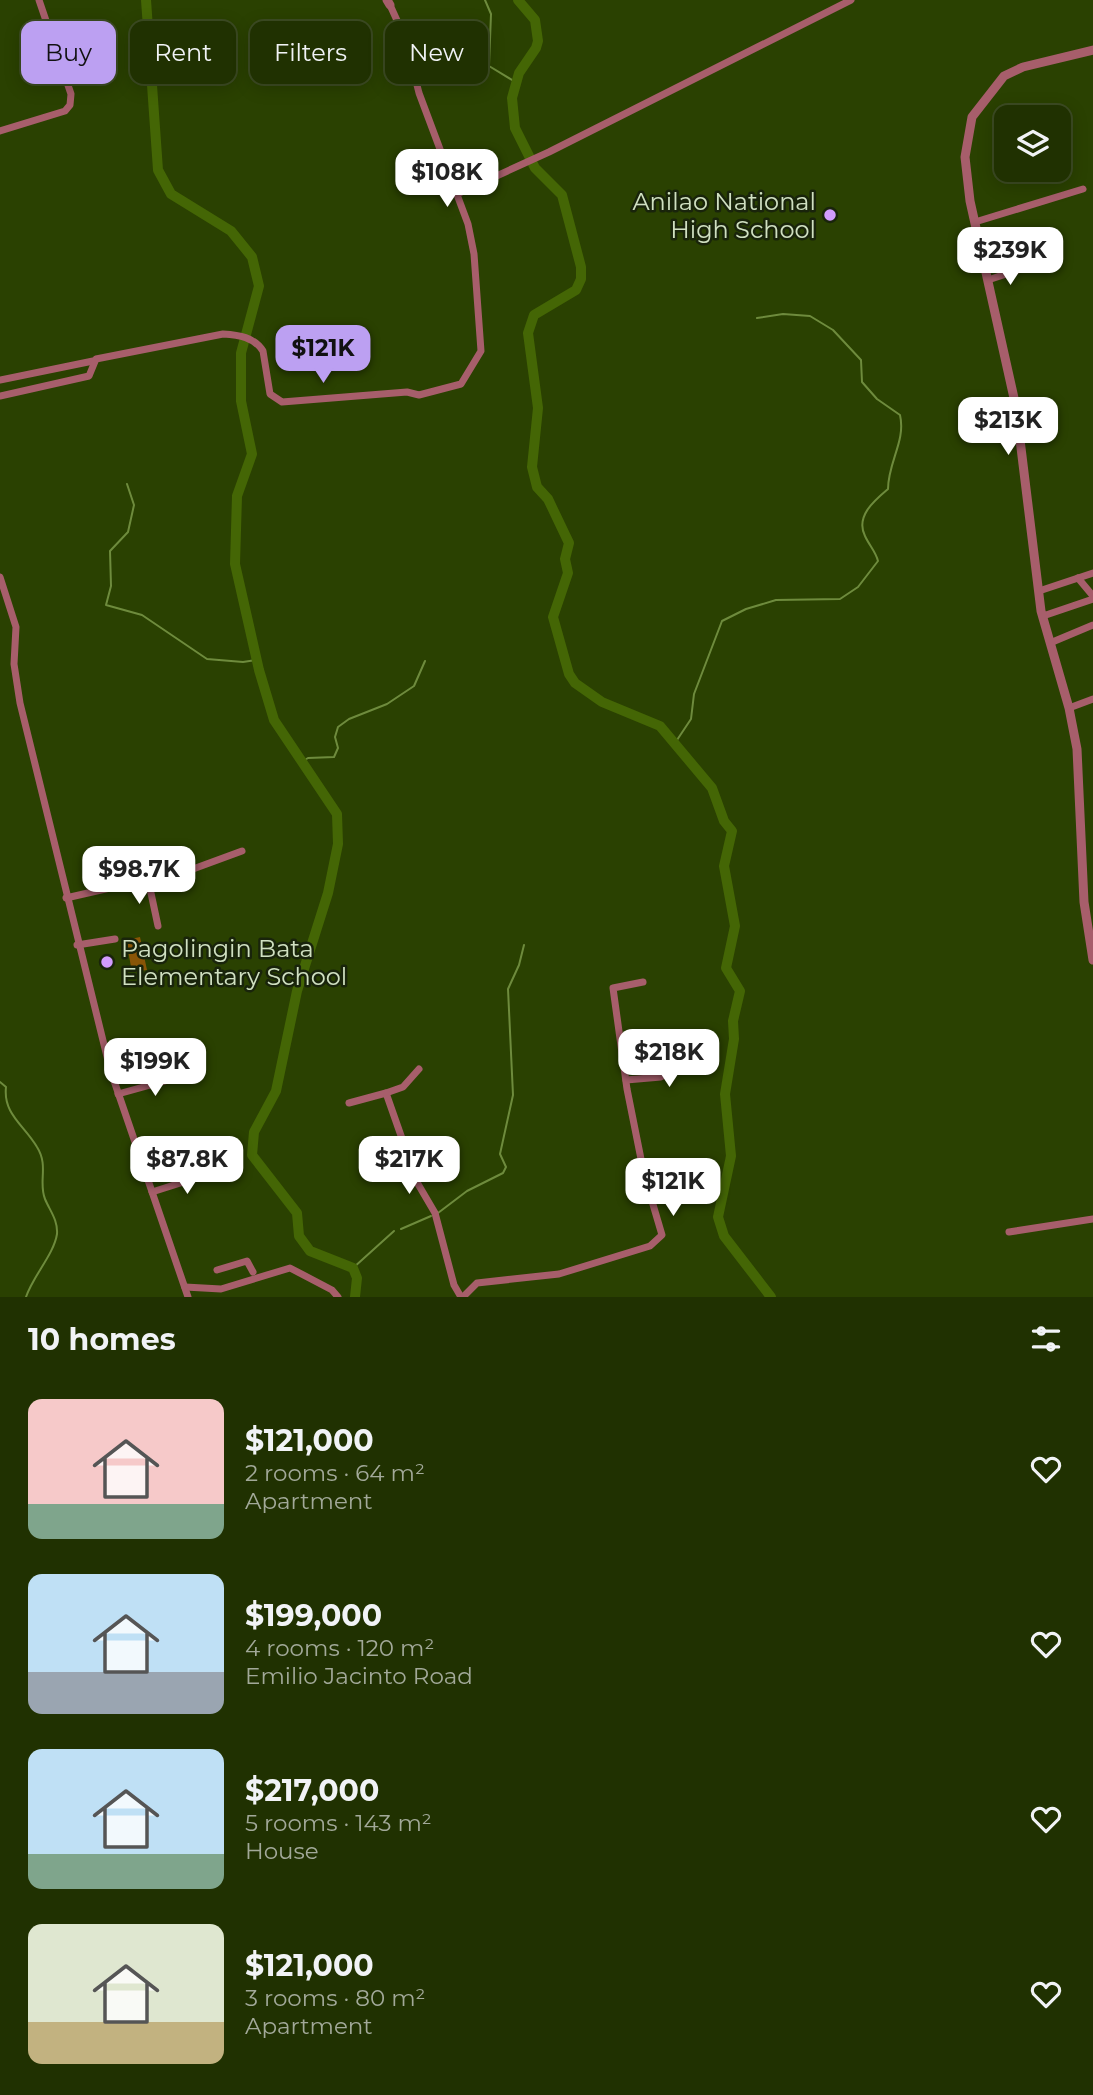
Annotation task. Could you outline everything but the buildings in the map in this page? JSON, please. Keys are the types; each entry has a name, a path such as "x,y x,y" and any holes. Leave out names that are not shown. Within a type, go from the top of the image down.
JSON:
{"street":[{"path":"0,131 65,111 70,105 71,94 39,0"},
{"path":"457,194 549,152 851,0"},
{"path":"0,380 223,334 237,335 254,341 263,351 270,394 282,402 407,391 419,395 461,384 481,351 477,270 468,224 419,93 405,38 389,3"},
{"path":"1093,50 1013,71 995,85 978,107 968,126 965,143 967,184 1017,407 1043,616 1069,708 1080,784 1084,902 1093,960"},
{"path":"975,222 1083,189"},
{"path":"988,280 1024,268"},
{"path":"0,396 89,376 93,361"},
{"path":"1039,591 1093,573"},
{"path":"0,577 16,627 14,664 20,703 77,944 118,1094 188,1297"},
{"path":"1043,616 1093,598 1078,578"},
{"path":"1050,643 1093,625"},
{"path":"1069,708 1093,699"},
{"path":"66,898 193,869 242,851"},
{"path":"148,879 158,926"},
{"path":"77,944 115,939"},
{"path":"386,1093 418,1184 441,1228 454,1285 462,1297 477,1283 559,1273 650,1246 663,1231 644,1174 626,1080 614,986 643,982"},
{"path":"626,1080 661,1077 664,1048"},
{"path":"349,1103 402,1087 419,1069"},
{"path":"118,1094 183,1076"},
{"path":"152,1192 215,1172"},
{"path":"1009,1232 1093,1219"},
{"path":"217,1270 247,1261 255,1275"},
{"path":"184,1287 222,1289 255,1275 290,1268 332,1290 338,1297"}],"shaded area":[{"path":"140,937 147,970 132,972 126,940"}],"waterway":[{"path":"146,0 158,170 171,194 231,231 252,257 259,286 241,353 241,401 252,454 237,496 235,564 259,670 274,720 337,814 338,844 328,893 297,991 276,1091 254,1132 252,1155 297,1213 299,1236 310,1251 353,1268 357,1278 355,1297"},
{"path":"485,0 491,14 489,66 517,83"},
{"path":"518,0 535,20 538,41 519,73 512,98 515,128 535,168 562,195 581,267 581,279 576,290 534,315 528,333 538,408 532,467 537,487 548,499 569,543 565,559 568,573 553,617 569,674 575,683 602,702 660,726 712,788 724,821 732,831 724,866 735,926 726,968 740,991 733,1021 734,1039 725,1094 731,1156 718,1217 724,1236 771,1297"},
{"path":"675,743 691,719 694,694 722,621 746,609 776,600 840,599 858,587 878,561 865,536 864,515 888,489 901,434 900,415 877,399 862,382 861,360 833,330 810,316 783,314 757,318"},
{"path":"127,484 134,505 128,532 110,551 111,586 106,605 142,615 207,659 243,662 256,660"},
{"path":"300,763 308,758 334,757 338,748 335,737 338,727 349,719 387,704 414,686 425,661"},
{"path":"438,1213 467,1191 503,1173 506,1167 500,1154 513,1095 508,989 519,965 524,945"},
{"path":"0,1082 6,1087 11,1112 41,1154 43,1193 57,1229 52,1249 26,1297"},
{"path":"401,1229 431,1216"},
{"path":"353,1268 394,1231"}],"place":[{"name":"Anilao National High School","path":"830,215"},
{"name":"Pagolingin Bata Elementary School","path":"107,962"}]}
